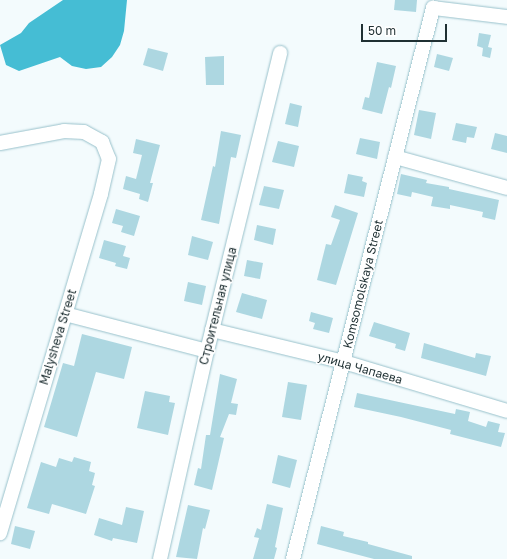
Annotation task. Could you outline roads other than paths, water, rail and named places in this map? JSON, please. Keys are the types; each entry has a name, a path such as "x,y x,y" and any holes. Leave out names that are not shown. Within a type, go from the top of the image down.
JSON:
{"street":[{"name":"Komsomolskaya Street","path":"293,559 434,8 507,17"},
{"name":"Строительная улица","path":"160,559 207,351 280,53"},
{"name":"Malysheva Street","path":"0,143 64,131 84,132 102,142 109,159 101,194 0,533"},
{"path":"395,157 507,188"},
{"path":"65,314 207,351"},
{"name":"улица Чапаева","path":"212,330 344,362 507,411"}],"water":[{"path":"63,0 127,0 124,31 120,45 112,57 101,67 86,69 72,66 60,57 19,71 6,65 0,45 21,33 29,23"}]}
